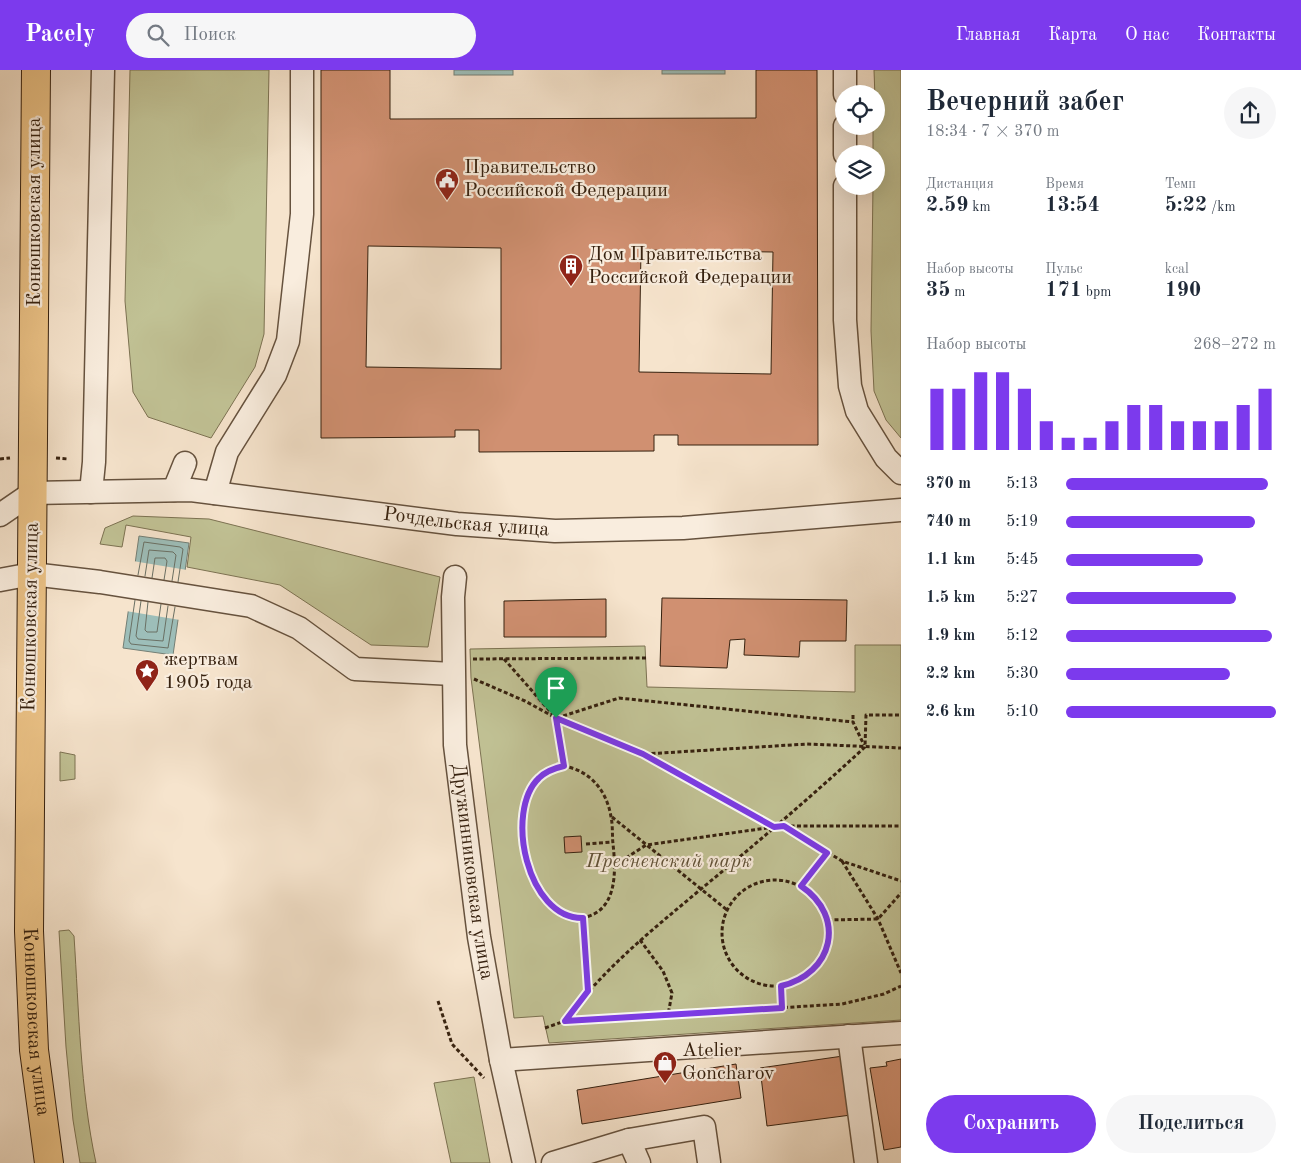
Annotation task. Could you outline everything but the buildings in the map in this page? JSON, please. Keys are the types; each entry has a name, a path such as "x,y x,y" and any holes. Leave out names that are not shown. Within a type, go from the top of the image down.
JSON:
{"main road":[{"name":"Конюшковская улица","path":"36,70 29,931 34,1050 49,1163"}],"street":[{"path":"91,492 94,462 103,70"},
{"path":"215,493 227,452 275,375 288,341 302,214 302,70"},
{"path":"845,70 845,85"},
{"path":"845,195 845,320 850,386 857,412 886,458 901,473"},
{"path":"183,490 185,463"},
{"name":"Рочдельская улица","path":"32,493 183,490 457,524 555,531 683,528 901,510"},
{"path":"0,515 32,493"},
{"path":"0,580 32,574 100,582 251,606 299,628 355,669 453,674"},
{"name":"Дружинниковская улица","path":"455,576 453,674 455,745 487,989 524,1163"},
{"path":"501,1060 901,1033"},
{"path":"849,1036 866,1163"},
{"path":"553,1163 629,1140 704,1127 709,1162"},
{"path":"629,1140 638,1163"}],"path":[{"path":"504,658 556,718 564,766"},
{"path":"470,659 646,658"},
{"path":"453,674 471,678 516,697 556,718 643,754 774,827"},
{"path":"556,718 619,698 854,722"},
{"path":"853,715 854,722 865,747"},
{"path":"565,1021 588,991 640,940 701,890 865,747 866,715 901,715"},
{"path":"643,754 808,744 901,748"},
{"path":"564,766 578,768 592,778 602,791 611,817 612,842 616,865 614,886 608,901 596,912 583,918 565,916 545,900 532,878 525,852 523,816 529,794 539,778 553,768 564,766"},
{"path":"611,817 727,910"},
{"path":"784,826 842,861 901,881"},
{"path":"616,865 646,844 784,826 901,826"},
{"path":"586,844 612,842"},
{"path":"801,886 827,853"},
{"path":"842,861 878,919 901,973"},
{"path":"777,879 801,886 818,900 828,920 829,933 823,958 805,977 781,986 759,984 739,972 732,964 723,944 722,932 727,910 742,891 765,880 777,879"},
{"path":"828,920 878,919 901,893"},
{"path":"583,918 588,991"},
{"path":"640,940 663,971 672,993 668,1015"},
{"path":"781,986 782,1008"},
{"path":"546,1028 565,1021 842,1004 884,994 901,986"},
{"path":"438,1001 452,1044 488,1082"}],"green space":[{"path":"130,70 269,70 264,334 255,367 211,438 148,417 133,392 125,301"},
{"path":"874,70 901,70 901,438 886,420 874,391 871,331 873,195 885,195 885,145 873,145 873,135 885,135 885,85 875,85"},
{"path":"133,516 209,519 440,577 428,647 371,645 280,585 187,567 191,537 126,525 122,547 100,544 105,528"},
{"name":"Пресненский парк","path":"855,645 901,645 901,1020 549,1043 543,1016 514,1018 471,678 470,649 645,646 647,687 855,692"},
{"path":"60,752 75,755 75,779 60,781"},
{"path":"69,930 74,936 83,1078 96,1163 80,1163 73,1120 66,1047 59,931"},
{"path":"474,1077 490,1163 451,1163 434,1083"}],"water":[{"path":"454,70 513,70 513,75 454,75"},
{"path":"662,70 725,70 725,74 662,74"},
{"path":"139,536 189,543 173,655 123,648"}],"pier":[{"path":"133,561 187,570 180,620 126,611"}],"place":[{"name":"Правительство Российской Федерации","path":"447,201"},
{"name":"Дом Правительства Российской Федерации","path":"571,287"},
{"name":"жертвам 1905 года","path":"147,692"},
{"name":"Atelier Goncharov","path":"665,1084"}],"route":[{"path":"556,718 643,754 774,827 784,826 827,853 801,886 818,900 824,909 828,920 827,946 823,958 815,969 794,983 781,986 782,1008 565,1021 588,991 583,918 570,918 560,914 545,900 532,878 525,852 523,816 529,794 539,778 553,768 564,766 556,718"}]}
